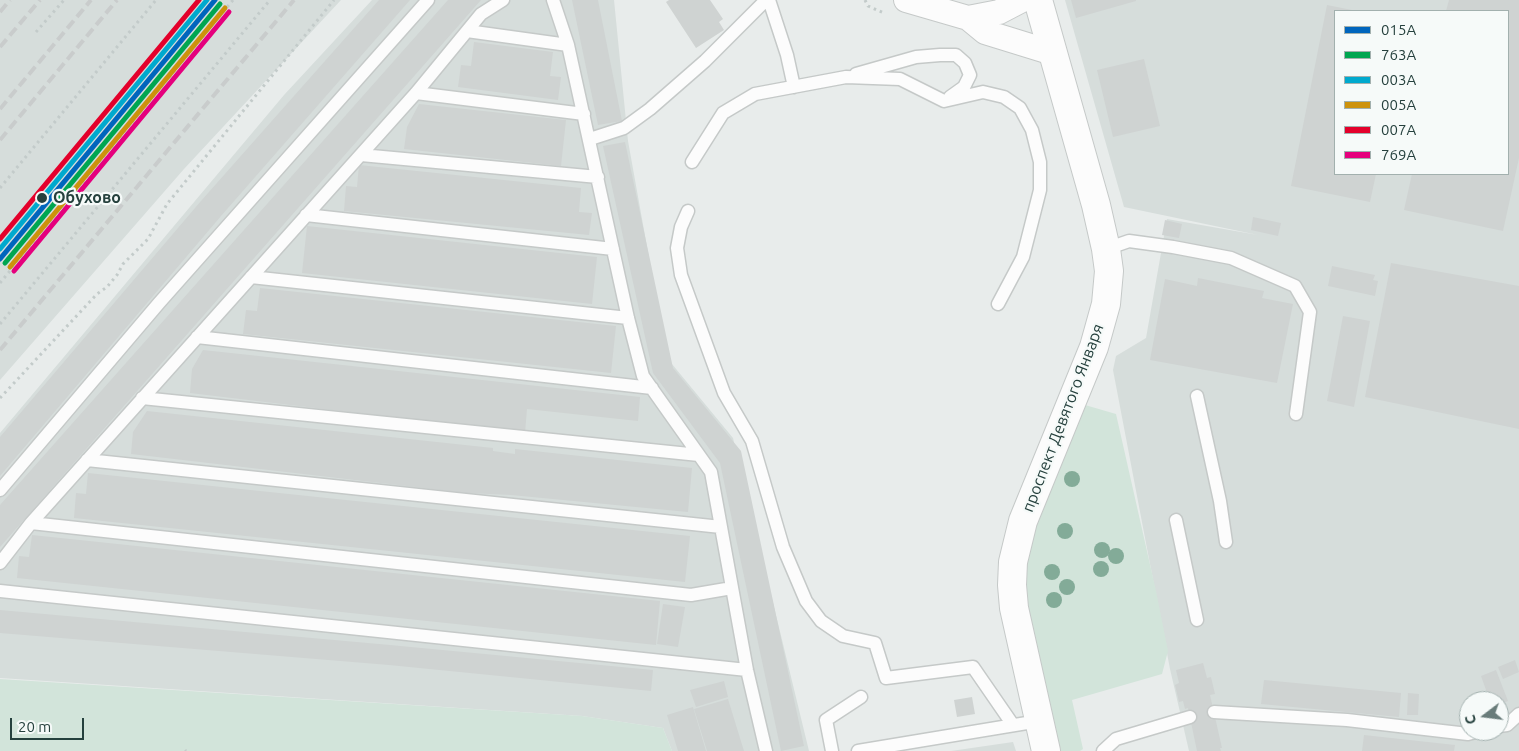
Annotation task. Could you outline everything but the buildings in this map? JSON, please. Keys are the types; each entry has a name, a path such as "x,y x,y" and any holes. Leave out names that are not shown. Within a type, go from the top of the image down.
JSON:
{"street":[{"path":"906,0 968,18 985,32 1053,53"},
{"path":"968,18 999,12 1022,0"},
{"name":"проспект Девятого Января","path":"1038,0 1096,205 1106,249 1108,287 1102,322 1094,347 1023,521 1013,562 1012,585 1026,723 1046,751"}],"lane":[{"path":"0,490 159,304 428,0"},
{"path":"0,562 31,523 416,93 481,14 503,0"},
{"path":"553,0 568,45 628,318 643,376 711,472 747,670 766,751"},
{"path":"590,139 624,128 650,109 705,61 767,0 787,55 794,86"},
{"path":"467,31 568,45"},
{"path":"692,162 723,114 755,94 846,77 916,57 940,54 956,55 965,63 970,75 964,87 944,101"},
{"path":"846,77 900,79 944,101 983,92 1004,97 1020,108 1032,130 1040,162 1040,190 1023,257 998,304"},
{"path":"416,93 584,114"},
{"path":"361,155 598,177"},
{"path":"688,211 681,227 677,248 681,275 724,393 752,442 783,547 806,601 821,621 844,636 875,643 886,678 973,667 1026,723"},
{"path":"306,215 613,249"},
{"path":"1106,249 1129,241 1231,258 1294,286 1310,312 1296,414"},
{"path":"251,277 628,318"},
{"path":"197,337 652,388"},
{"path":"1197,396 1220,501 1226,542"},
{"path":"142,398 699,455"},
{"path":"87,460 721,527"},
{"path":"1176,520 1197,620"},
{"path":"31,523 691,595 732,588"},
{"path":"0,591 747,670"},
{"path":"832,751 826,720 861,697"},
{"path":"1214,712 1347,720 1459,733"},
{"path":"1509,722 1519,714"},
{"path":"1103,751 1116,739 1190,717"},
{"path":"858,751 1026,723"}],"path":[{"path":"36,32 64,0"},
{"path":"0,188 156,0"},
{"path":"0,283 233,0"},
{"path":"0,324 270,0"},
{"path":"0,398 97,294 108,286 123,264 148,239 167,204 334,0"}],"shaded area":[{"path":"0,0 341,0 184,169 0,380"},
{"path":"372,0 614,0 628,141 667,358 733,438 809,751 672,751 663,728 582,716 0,678 0,433 284,95"},
{"path":"1065,0 1519,0 1519,751 1189,751 1170,669 1113,370 1116,356 1146,338 1167,219 1258,235 1124,207"},
{"path":"1013,742 1016,751 951,751"}],"green space":[{"path":"1085,405 1116,414 1168,651 1162,674 1072,700 1083,749 1080,751 1060,751 1027,606 1027,558 1036,524"},
{"path":"0,679 582,716 663,728 672,751 0,751"}],"railway":[{"path":"0,12 10,0"},
{"path":"0,47 40,0"},
{"path":"0,109 91,0"},
{"path":"0,140 117,0"},
{"path":"0,350 294,0"}],"transit line":[{"name":"007А","path":"0,239 199,0"},
{"name":"003А","path":"0,249 207,0"},
{"name":"015А","path":"0,259 215,0"},
{"name":"763А","path":"5,263 220,4"},
{"name":"005А","path":"10,267 225,8"},
{"name":"769А","path":"14,271 229,12"}],"place":[{"name":"Обухово","path":"42,198"}]}
